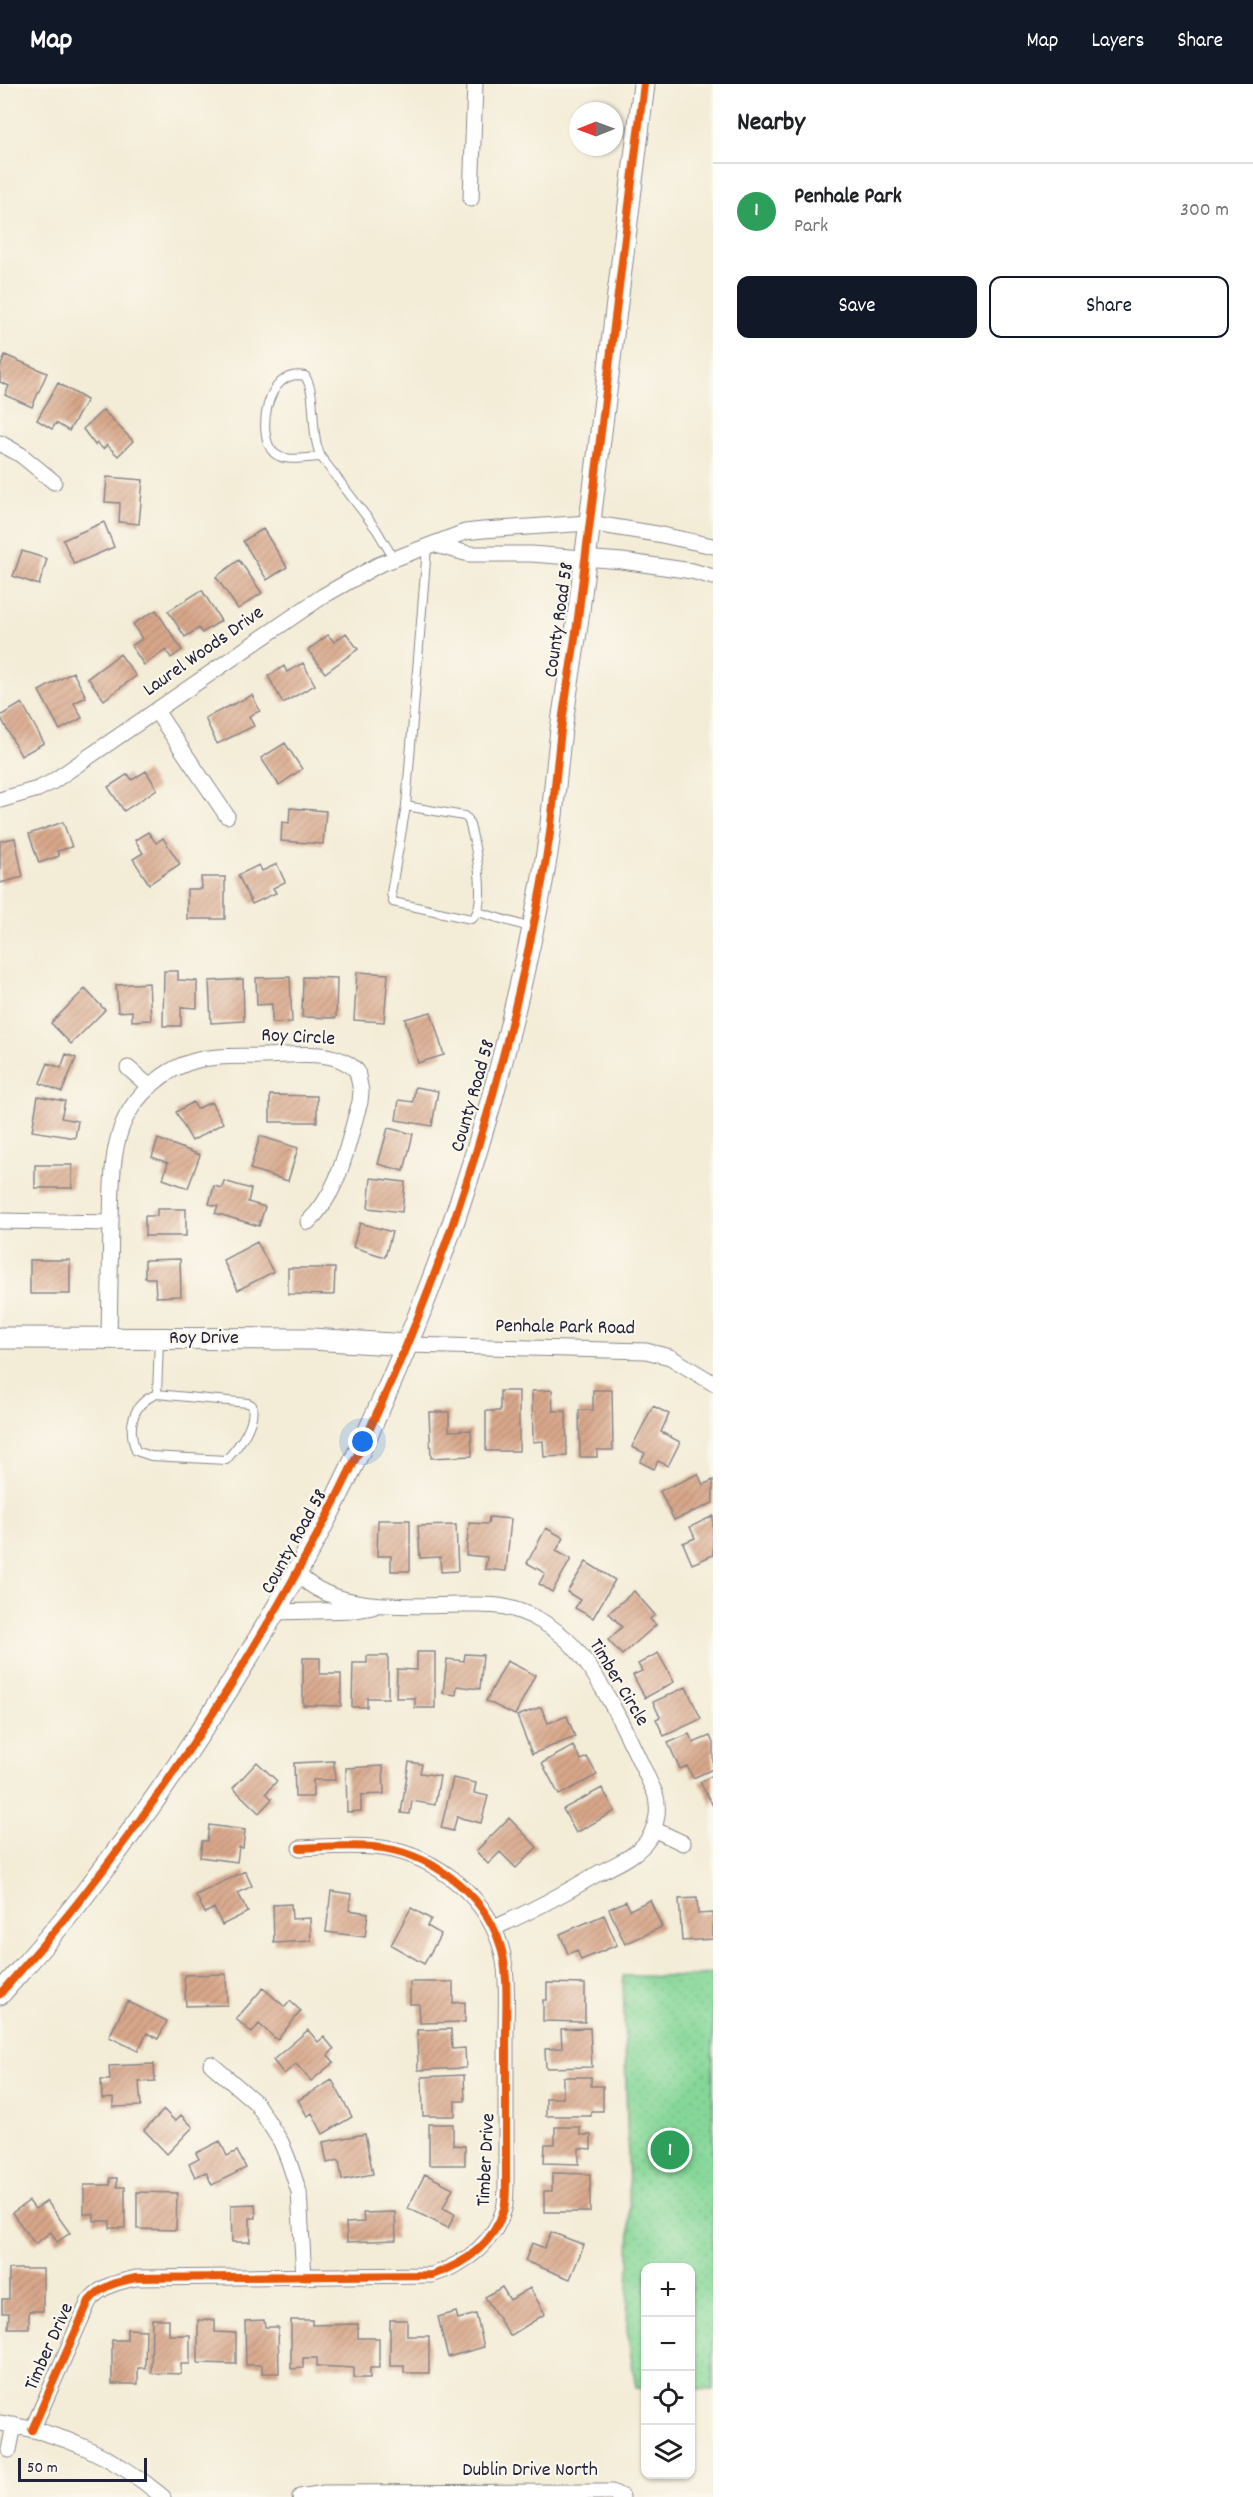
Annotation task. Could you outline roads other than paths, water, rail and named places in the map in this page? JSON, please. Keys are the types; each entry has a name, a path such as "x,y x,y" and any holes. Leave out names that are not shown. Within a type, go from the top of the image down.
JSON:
{"street":[{"path":"471,200 475,84"},
{"name":"County Road 58","path":"0,1994 78,1902 146,1812 196,1739 298,1574 366,1442 408,1345 462,1198 505,1048 532,928 550,833 644,84"},
{"path":"0,443 21,455 54,483"},
{"name":"Laurel Woods Drive","path":"0,800 28,793 52,782 323,596 378,565 465,532 589,523 713,546"},
{"path":"432,546 469,554 585,558 692,571 713,577"},
{"path":"156,711 227,816"},
{"name":"Roy Circle","path":"109,1338 115,1154 122,1127 129,1112 150,1087 178,1067 197,1060 221,1057 321,1056 340,1059 352,1066 360,1078 360,1102 332,1192 308,1222"},
{"path":"128,1068 150,1087"},
{"path":"0,1221 111,1223"},
{"name":"Roy Drive","path":"0,1338 311,1339 408,1345"},
{"name":"Penhale Park Road","path":"408,1345 646,1351 670,1357 713,1383"},
{"name":"Timber Circle","path":"298,1574 306,1583 320,1592 381,1605 505,1606 529,1615 562,1636 583,1659 600,1685 655,1793 659,1804 653,1828"},
{"name":"Timber Circle","path":"275,1612 357,1610 381,1605"},
{"path":"494,1928 532,1911 629,1856 647,1840 653,1828 683,1843"},
{"name":"Timber Drive","path":"32,2430 89,2301 102,2288 115,2282 136,2278 432,2275 460,2264 474,2255 493,2232 504,2208 506,2181 506,1991 501,1947 494,1928 463,1888 437,1867 422,1859 374,1847 300,1848"},
{"path":"212,2064 256,2103 288,2159 299,2192 304,2277"},
{"path":"9,2450 7,2424 68,2439 133,2472 164,2497"},
{"name":"Dublin Drive North","path":"300,2497 324,2493 437,2495 600,2492 612,2492 622,2497"}],"lane":[{"path":"321,457 284,458 274,453 269,445 266,429 267,409 273,389 283,378 295,373 305,376 310,384 315,443 321,457 376,529 394,559"},
{"path":"406,806 468,819 482,890 478,912 471,919 393,902 391,893 406,806 432,546"},
{"path":"478,912 532,928"},
{"path":"157,1394 159,1339"},
{"path":"157,1394 248,1403 252,1405 254,1412 239,1444 226,1460 151,1456 136,1451 131,1438 132,1421 138,1404 147,1397 157,1394"}],"place":[{"name":"Penhale Park","path":"670,2150"}]}
